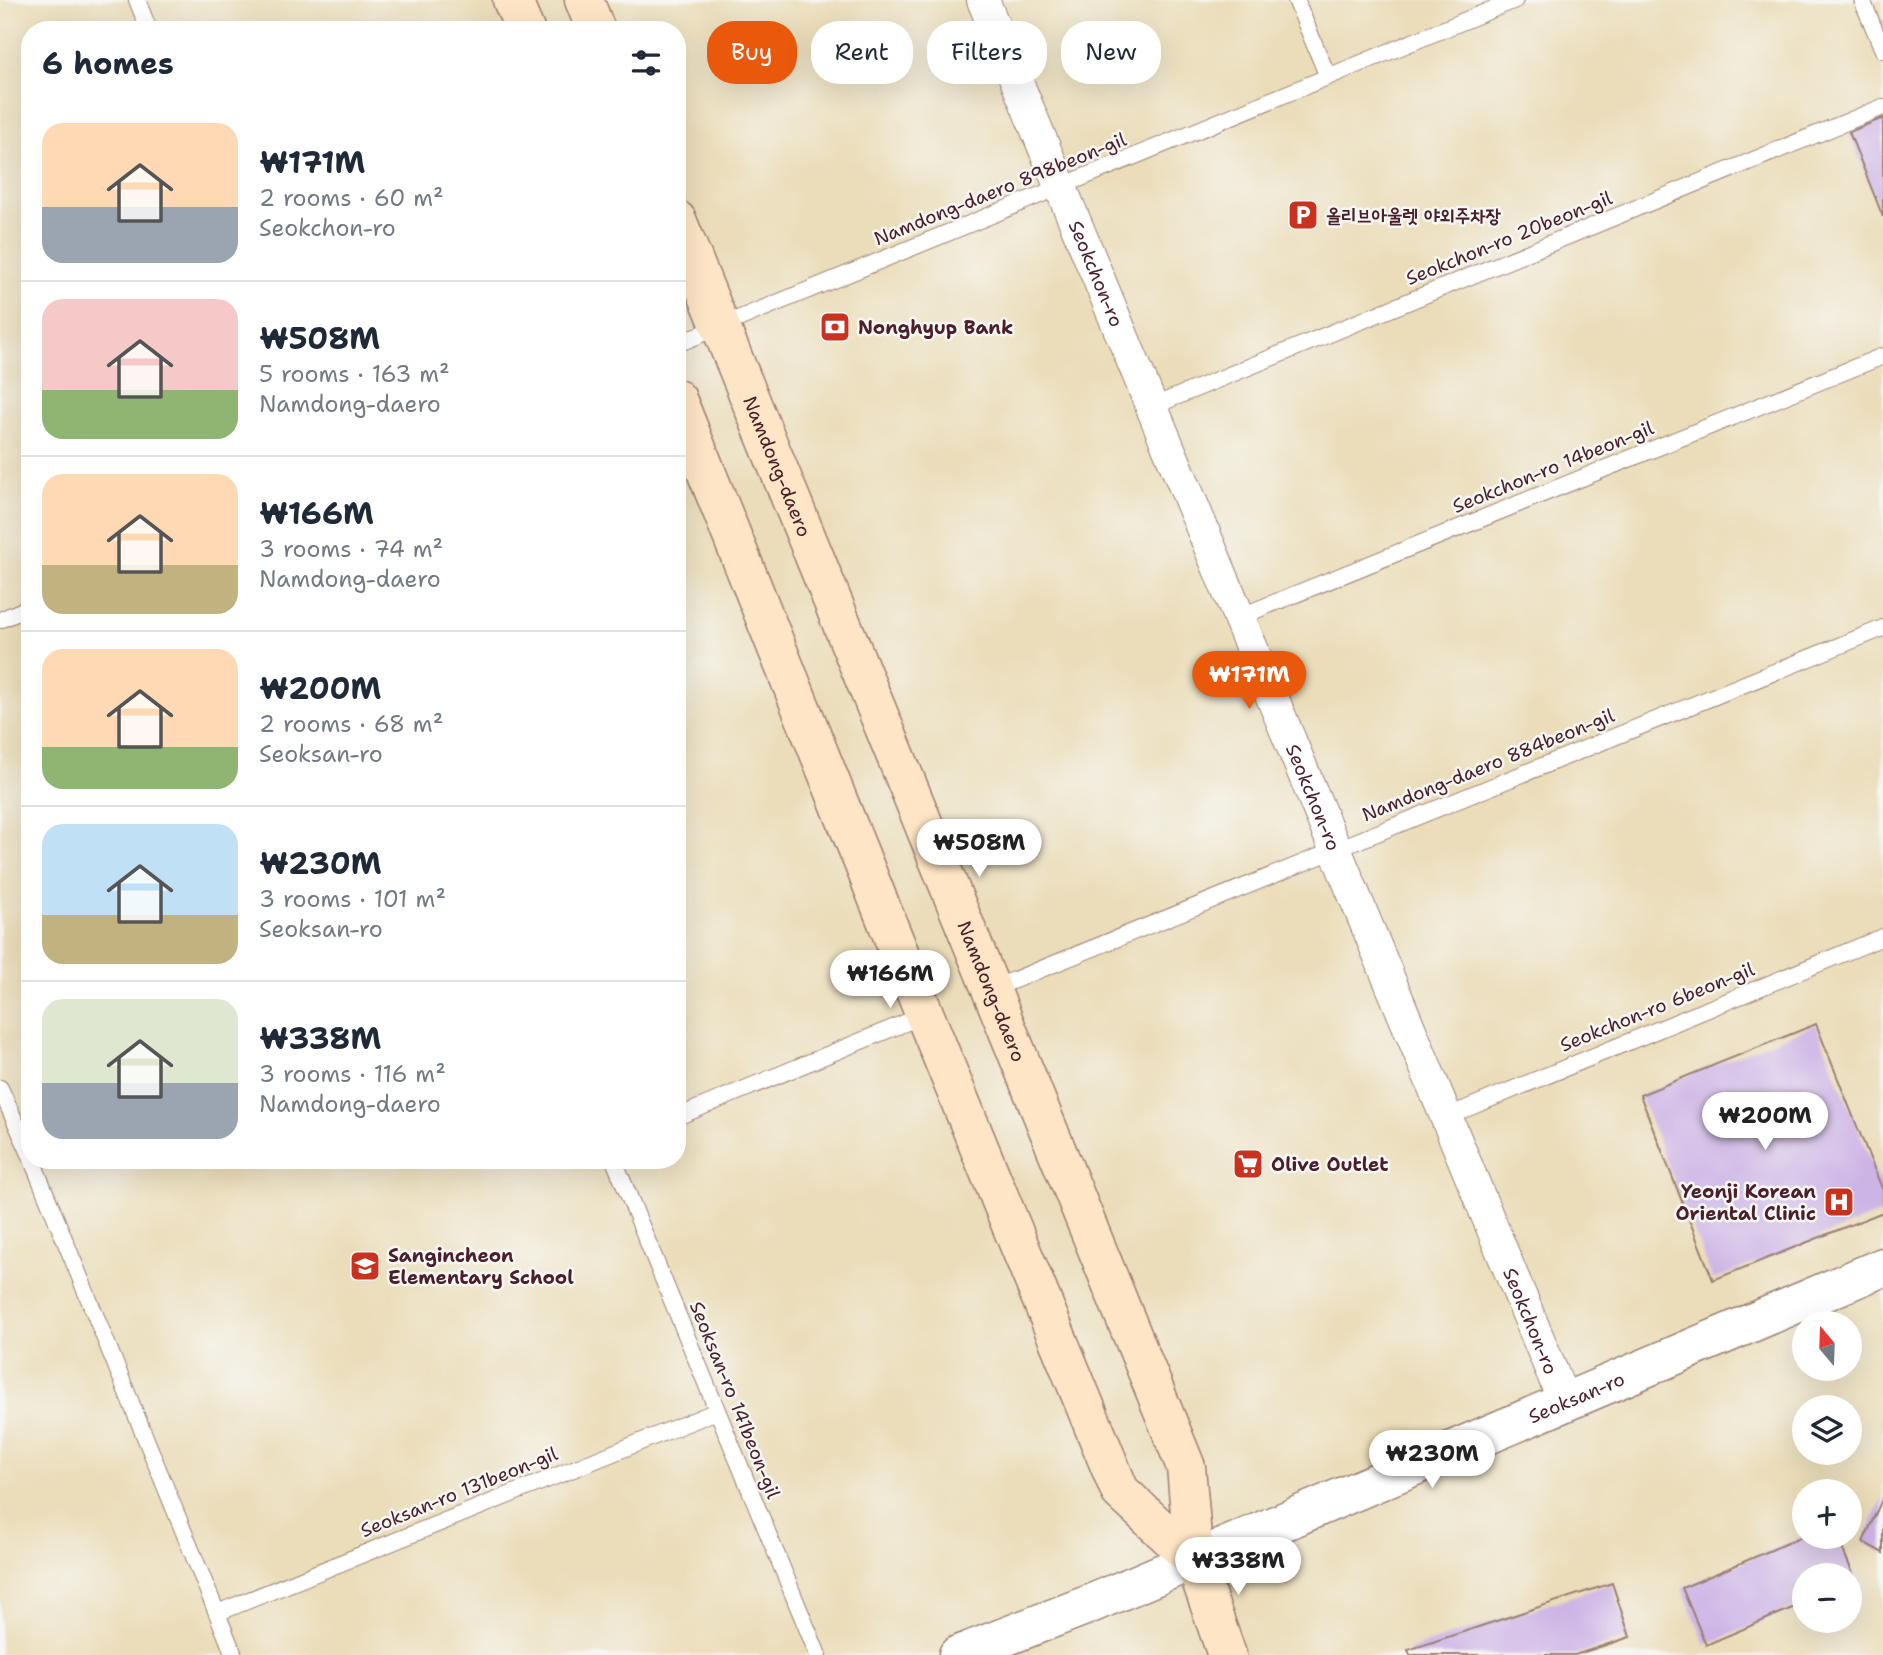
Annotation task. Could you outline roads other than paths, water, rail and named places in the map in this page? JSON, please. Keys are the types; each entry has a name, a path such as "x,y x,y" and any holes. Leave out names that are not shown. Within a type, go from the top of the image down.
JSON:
{"main road":[{"path":"512,0 521,21"},
{"path":"584,0 592,21"},
{"name":"Namdong-daero","path":"686,241 1186,1467 1194,1560 1227,1655"},
{"path":"686,421 924,1015 1120,1491 1194,1560"}],"street":[{"name":"Seokchon-ro","path":"983,0 1564,1401"},
{"name":"Seoksan-ro","path":"958,1655 1090,1604 1883,1267"}],"lane":[{"path":"137,0 145,21"},
{"path":"1296,0 1328,77"},
{"name":"Namdong-daero 898beon-gil","path":"686,340 1516,0"},
{"path":"1862,0 1883,50"},
{"name":"Seokchon-ro 20beon-gil","path":"1152,407 1883,107"},
{"name":"Seokchon-ro 14beon-gil","path":"1239,617 1883,356"},
{"path":"0,620 21,611"},
{"name":"Namdong-daero 884beon-gil","path":"992,989 1883,628"},
{"name":"Seokchon-ro 6beon-gil","path":"1446,1117 1883,937"},
{"path":"686,1113 924,1015"},
{"path":"0,1088 21,1134"},
{"path":"36,1169 234,1655"},
{"name":"Seoksan-ro 141beon-gil","path":"618,1169 818,1655"},
{"name":"Seoksan-ro 131beon-gil","path":"217,1613 717,1411"}],"place":[{"name":"올리브아울렛 야외주차장","path":"1303,215"},
{"name":"Nonghyup Bank","path":"835,327"},
{"name":"Olive Outlet","path":"1248,1164"},
{"name":"Yeonji Korean Oriental Clinic","path":"1839,1202"},
{"name":"Sangincheon Elementary School","path":"365,1266"}]}
